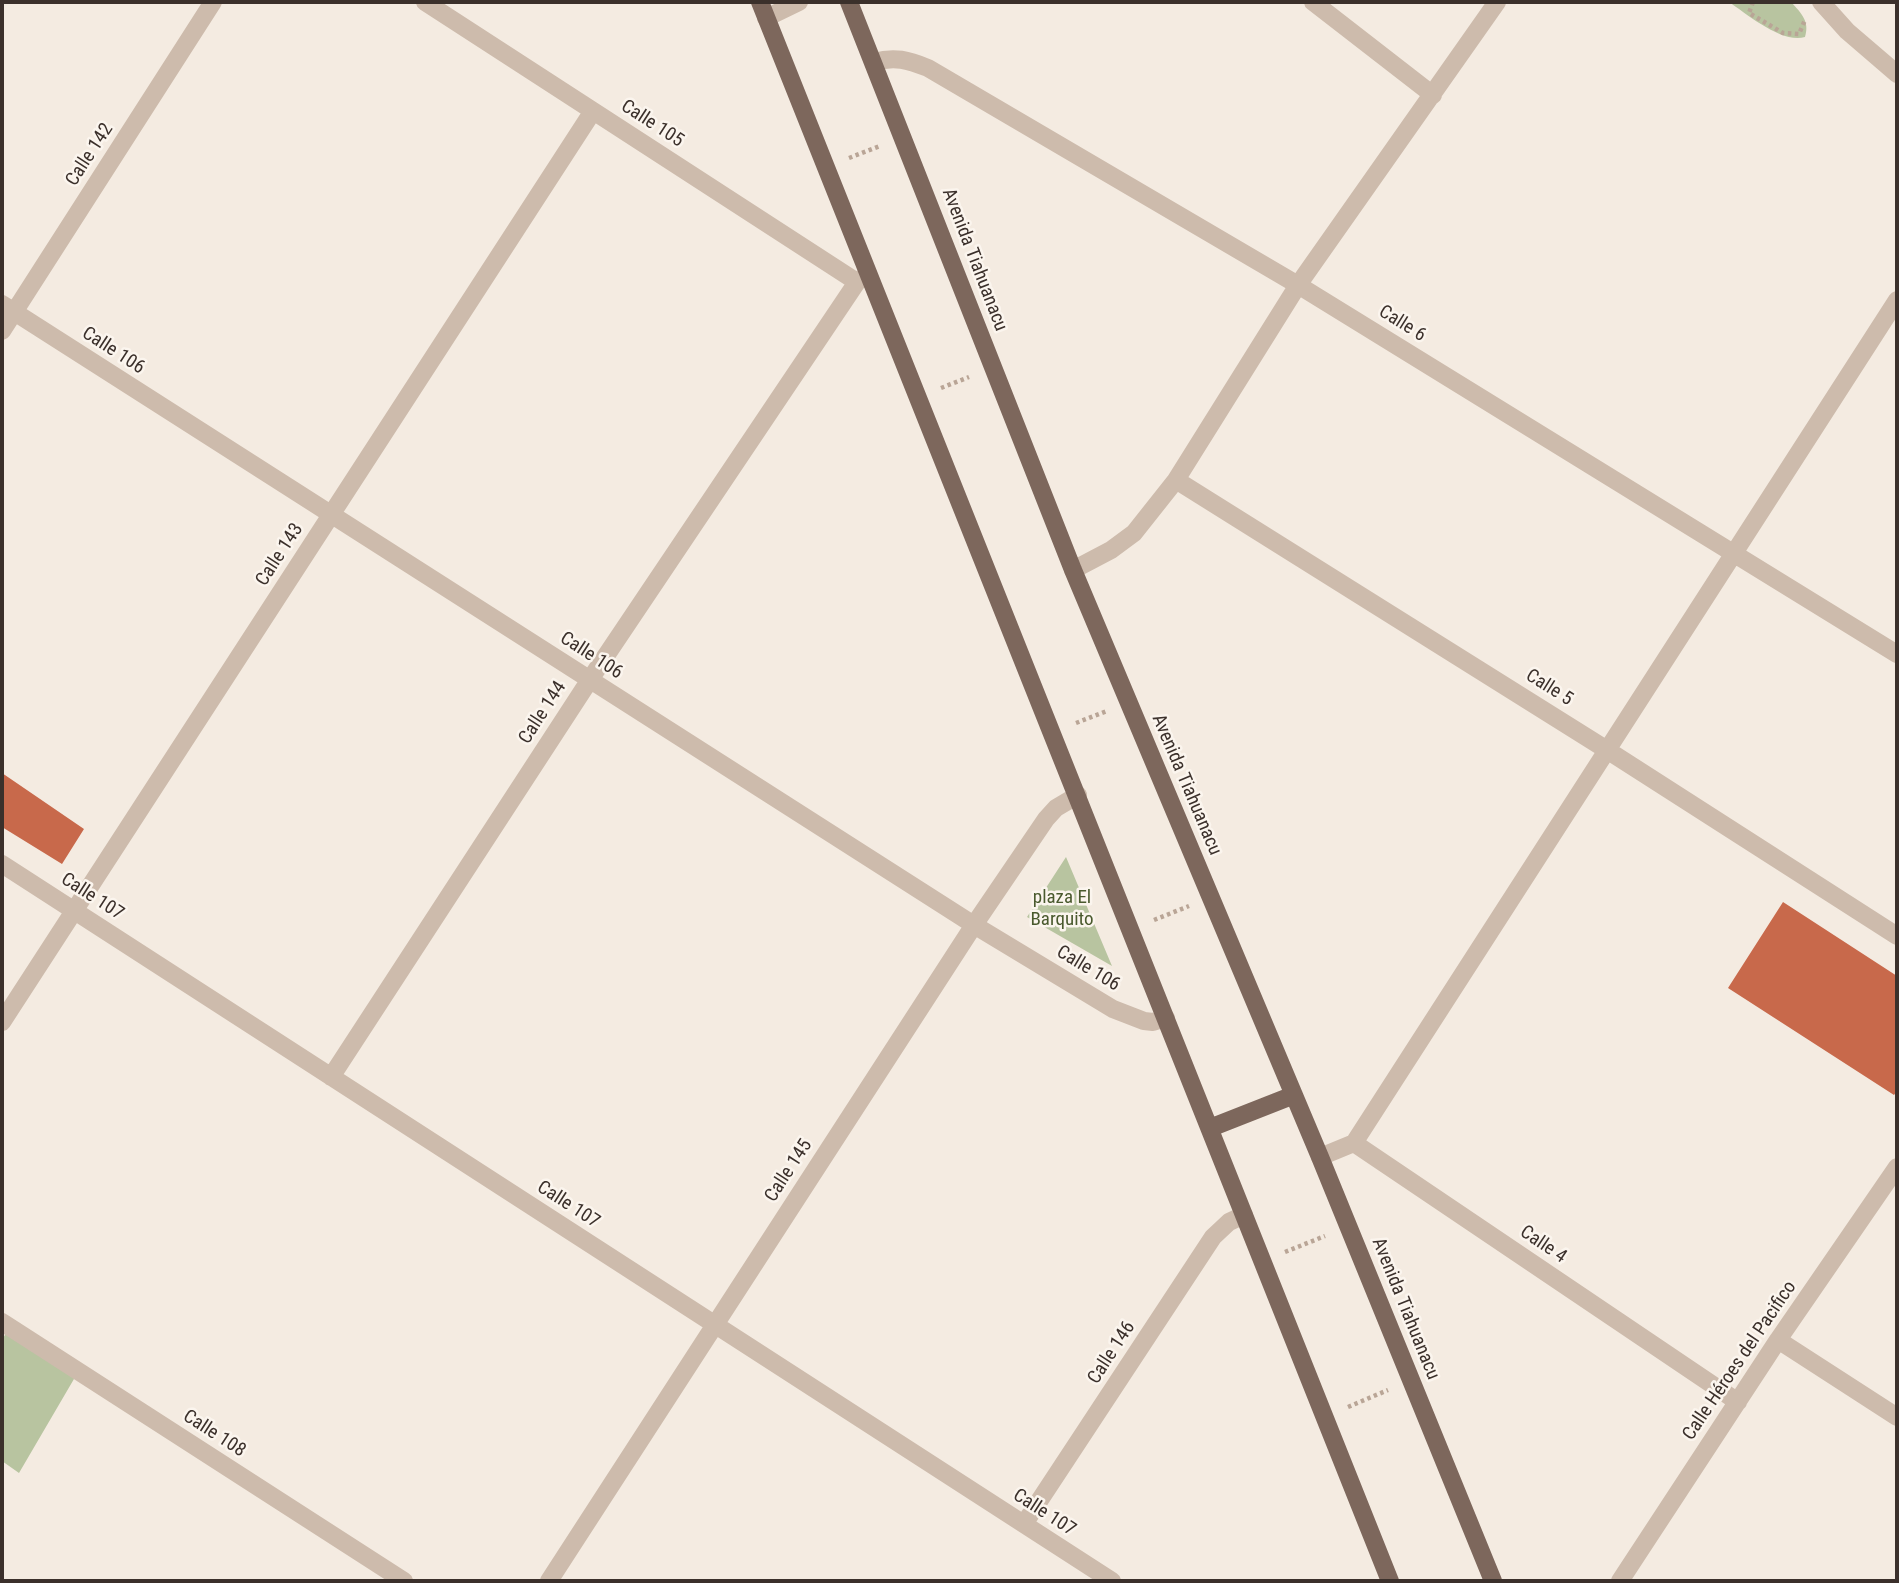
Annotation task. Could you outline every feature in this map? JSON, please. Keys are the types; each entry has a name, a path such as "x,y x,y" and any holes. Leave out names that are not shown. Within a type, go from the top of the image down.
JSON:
{"main road":[{"name":"Avenida Tiahuanacu","path":"849,2 1073,570 1349,1226 1493,1581"},
{"path":"763,10 825,167 862,278 917,397 1390,1581"},
{"path":"1210,1128 1294,1095"}],"street":[{"name":"Calle 142","path":"2,331 8,308 213,2"},
{"name":"Calle 105","path":"425,2 593,111 862,278"},
{"path":"763,10 799,2"},
{"path":"1313,2 1433,95"},
{"path":"1073,570 1111,550 1134,533 1175,480 1297,285 1497,2"},
{"path":"1821,2 1847,31 1897,74"},
{"name":"Calle 6","path":"874,62 904,58 928,68 1297,285 1897,654"},
{"name":"Calle 143","path":"2,1022 593,111"},
{"name":"Calle 144","path":"331,1077 589,681 862,278"},
{"path":"1320,1157 1354,1143 1897,300"},
{"name":"Calle 106","path":"8,308 974,925 1113,1009 1144,1021 1153,1022 1166,1017"},
{"name":"Calle 5","path":"1175,480 1607,750 1897,936"},
{"name":"Calle 145","path":"549,1581 974,925 1046,819 1056,808 1078,795"},
{"name":"Calle 107","path":"2,864 1112,1581"},
{"name":"Calle 4","path":"1354,1143 1738,1402"},
{"name":"Calle Héroes del Pacifico","path":"1620,1581 1778,1340 1897,1167"},
{"name":"Calle 146","path":"1024,1524 1213,1237 1229,1222 1244,1215"},
{"name":"Calle 108","path":"2,1322 404,1581"},
{"path":"1778,1340 1897,1417"}],"path":[{"path":"1753,2 1749,13 1783,33 1799,34 1803,23"},
{"path":"825,167 904,137"},
{"path":"917,397 994,368"},
{"path":"1052,733 1129,703"},
{"path":"1131,929 1211,898"},
{"path":"1263,1260 1349,1226"},
{"path":"1324,1416 1412,1381"}],"green space":[{"path":"1729,2 1791,2 1805,22 1805,37 1796,38 1776,32"},
{"name":"plaza El Barquito","path":"1066,857 1112,966 1027,917"},
{"path":"12,1323 81,1367 19,1473 2,1461 2,1340"}],"building":[{"path":"2,773 84,829 62,864 2,827"},
{"path":"1783,902 1897,976 1897,1091 1894,1095 1728,988"}]}
